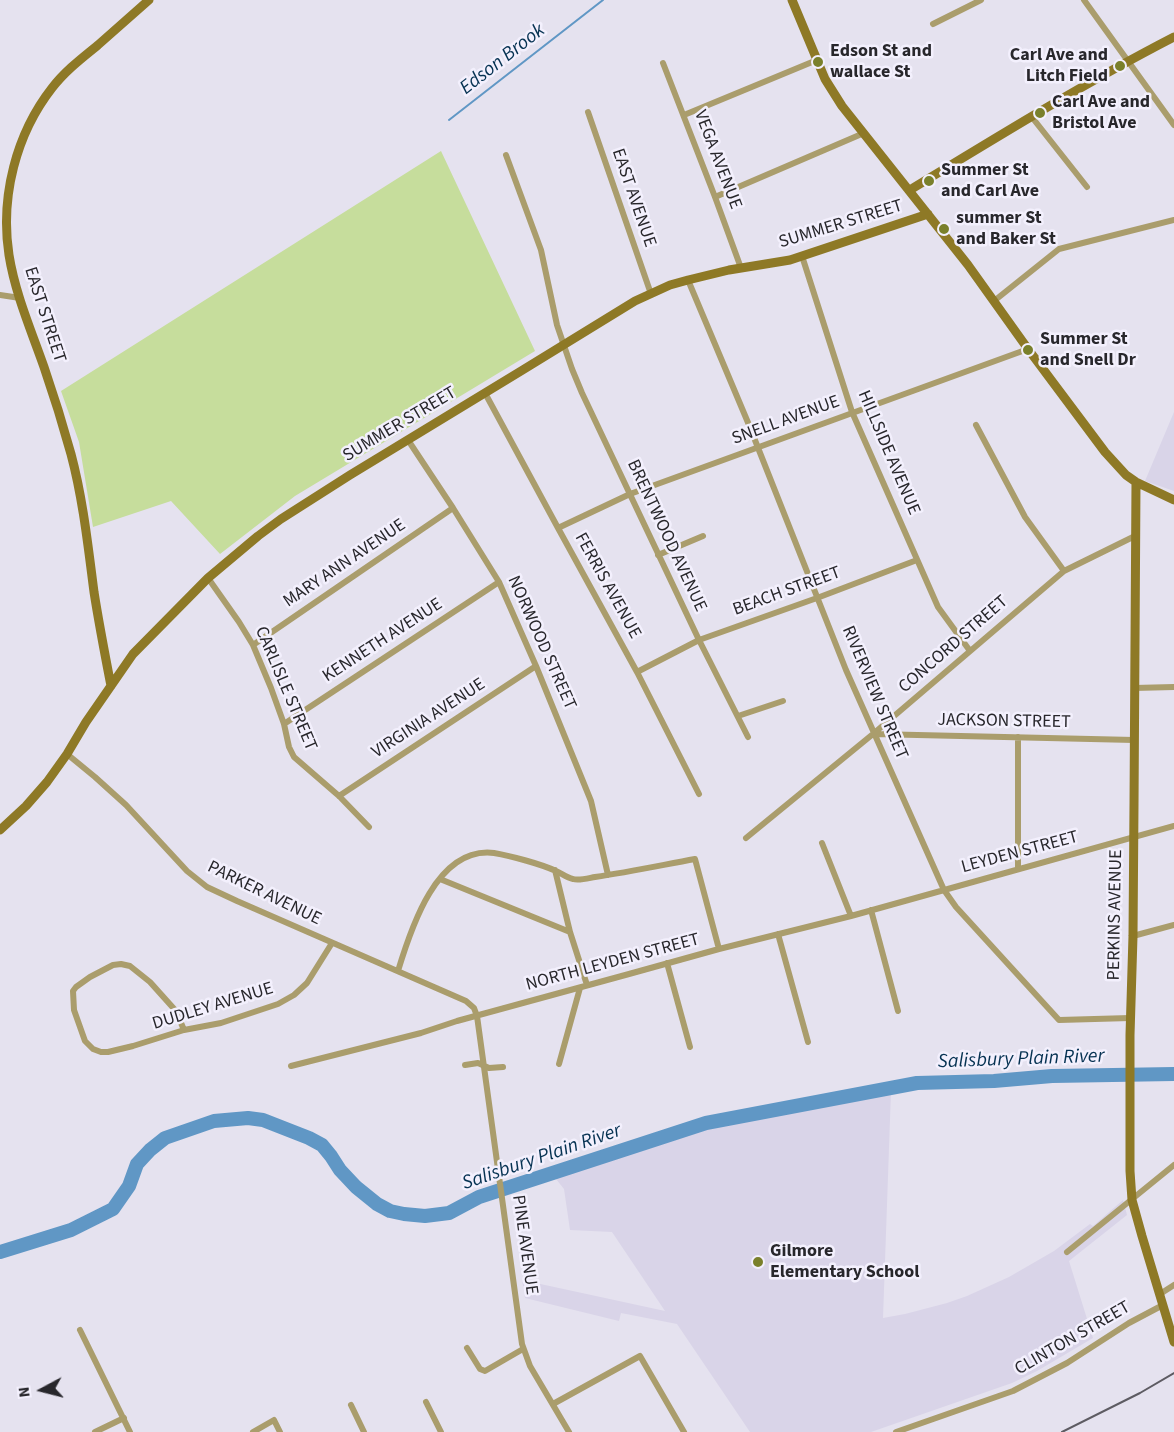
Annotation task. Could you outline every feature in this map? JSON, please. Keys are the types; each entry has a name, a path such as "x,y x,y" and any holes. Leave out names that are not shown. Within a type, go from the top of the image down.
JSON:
{"street":[{"name":"EAST STREET","path":"111,686 76,473 56,403 20,298 9,255 4,198 19,148 40,104 53,86 149,0"},
{"name":"SUMMER STREET","path":"792,0 825,80 842,106 968,265 1105,452 1126,475 1136,482 1174,500"},
{"path":"933,24 981,0"},
{"path":"1084,0 1174,125"},
{"path":"910,190 1031,116 1174,37"},
{"path":"684,116 817,60"},
{"name":"VEGA AVENUE","path":"663,63 741,268"},
{"name":"EAST AVENUE","path":"588,112 651,294"},
{"path":"1031,116 1087,187"},
{"path":"715,197 864,133"},
{"name":"BRENTWOOD AVENUE","path":"506,155 541,250 563,344 592,417 748,737"},
{"name":"SUMMER STREET","path":"0,830 41,790 138,648 208,578 280,519 635,301 670,285 707,274 790,260 928,214"},
{"path":"994,301 1059,249 1174,220"},
{"name":"HILLSIDE AVENUE","path":"802,256 852,412 938,607 970,651"},
{"name":"RIVERVIEW STREET","path":"688,280 846,670 944,890 962,914 1059,1020 1130,1018"},
{"path":"0,295 20,298"},
{"name":"SNELL AVENUE","path":"558,528 630,494 1028,349"},
{"name":"FERRIS AVENUE","path":"485,393 637,672 699,794"},
{"path":"976,425 1025,517 1064,570"},
{"name":"NORWOOD STREET","path":"408,440 499,582 591,801 608,875"},
{"name":"PERKINS AVENUE","path":"1136,482 1130,1171 1132,1200 1174,1342"},
{"name":"MARY ANN AVENUE","path":"253,645 453,508"},
{"path":"658,555 703,536"},
{"name":"CONCORD STREET","path":"746,838 873,734 1064,570 1135,536"},
{"name":"BEACH STREET","path":"637,672 699,640 917,560"},
{"name":"CARLISLE STREET","path":"208,578 253,645 271,688 294,757 339,796 369,827"},
{"name":"KENNETH AVENUE","path":"284,724 499,582"},
{"name":"VIRGINIA AVENUE","path":"339,796 536,666"},
{"path":"1134,688 1174,687"},
{"path":"738,716 783,701"},
{"name":"JACKSON STREET","path":"873,734 1134,740"},
{"path":"1018,737 1018,869"},
{"name":"PARKER AVENUE","path":"67,754 126,805 200,882 332,943 466,1000 474,1008 477,1016"},
{"name":"LEYDEN STREET","path":"944,890 1174,826"},
{"path":"822,843 851,916"},
{"path":"398,971 413,926 428,895 449,868 470,855 482,853 494,853 555,870 573,880 695,859 719,949"},
{"path":"555,870 570,932 587,985"},
{"path":"440,879 570,932"},
{"name":"NORTH LEYDEN STREET","path":"291,1066 421,1033 587,985 944,890"},
{"path":"871,910 898,1011"},
{"path":"1133,936 1174,925"},
{"path":"778,934 808,1042"},
{"name":"DUDLEY AVENUE","path":"184,1030 176,1011 150,982 134,968 125,965 117,964 85,980 76,987 72,995 74,1010 85,1041 97,1051 110,1051 268,1009 301,990 332,943"},
{"path":"668,963 690,1047"},
{"path":"559,1064 580,988"},
{"name":"PINE AVENUE","path":"477,1016 523,1349 569,1432"},
{"path":"465,1065 478,1063 489,1068 503,1067"},
{"path":"1067,1252 1174,1165"},
{"path":"1160,1294 1174,1285"},
{"name":"CLINTON STREET","path":"896,1432 1013,1391 1067,1363 1129,1323 1163,1305"},
{"path":"80,1330 130,1432"},
{"path":"466,1348 480,1369 485,1371 523,1349"},
{"path":"553,1404 640,1356 684,1432"},
{"path":"426,1402 441,1432"},
{"path":"351,1406 364,1432"},
{"path":"95,1432 124,1418"},
{"path":"253,1432 274,1420 280,1432"}],"shaded area":[{"path":"1174,412 1174,491 1145,481"},
{"name":"Gilmore Elementary School","path":"891,1091 883,1318 947,1303 1009,1277 1054,1251 1090,1224 1093,1226 1123,1200 1127,1215 1069,1261 1093,1338 1012,1383 871,1432 750,1432 677,1324 621,1313 619,1321 525,1298 522,1280 665,1311 612,1232 570,1230 564,1189 552,1174 681,1133"}],"green space":[{"path":"441,151 535,351 295,496 220,554 171,501 93,527 79,442 61,391"}],"waterway":[{"name":"Edson Brook","path":"449,120 603,0"},
{"name":"Salisbury Plain River","path":"0,1252 71,1230 113,1209 129,1186 137,1164 150,1150 165,1138 214,1121 248,1118 263,1120 309,1138 322,1145 340,1170 377,1204 390,1211 425,1216 449,1213 479,1197 706,1123 917,1083 994,1081 1052,1076 1174,1074"}],"railway":[{"path":"1062,1432 1140,1393 1174,1373"}],"place":[{"name":"Edson St and wallace St","path":"818,62"},
{"name":"Carl Ave and Litch Field","path":"1120,66"},
{"name":"Carl Ave and Bristol Ave","path":"1040,113"},
{"name":"Summer St and Carl Ave","path":"929,181"},
{"name":"summer St and Baker St","path":"944,229"},
{"name":"Summer St and Snell Dr","path":"1028,350"},
{"name":"Gilmore Elementary School","path":"758,1262"}]}
